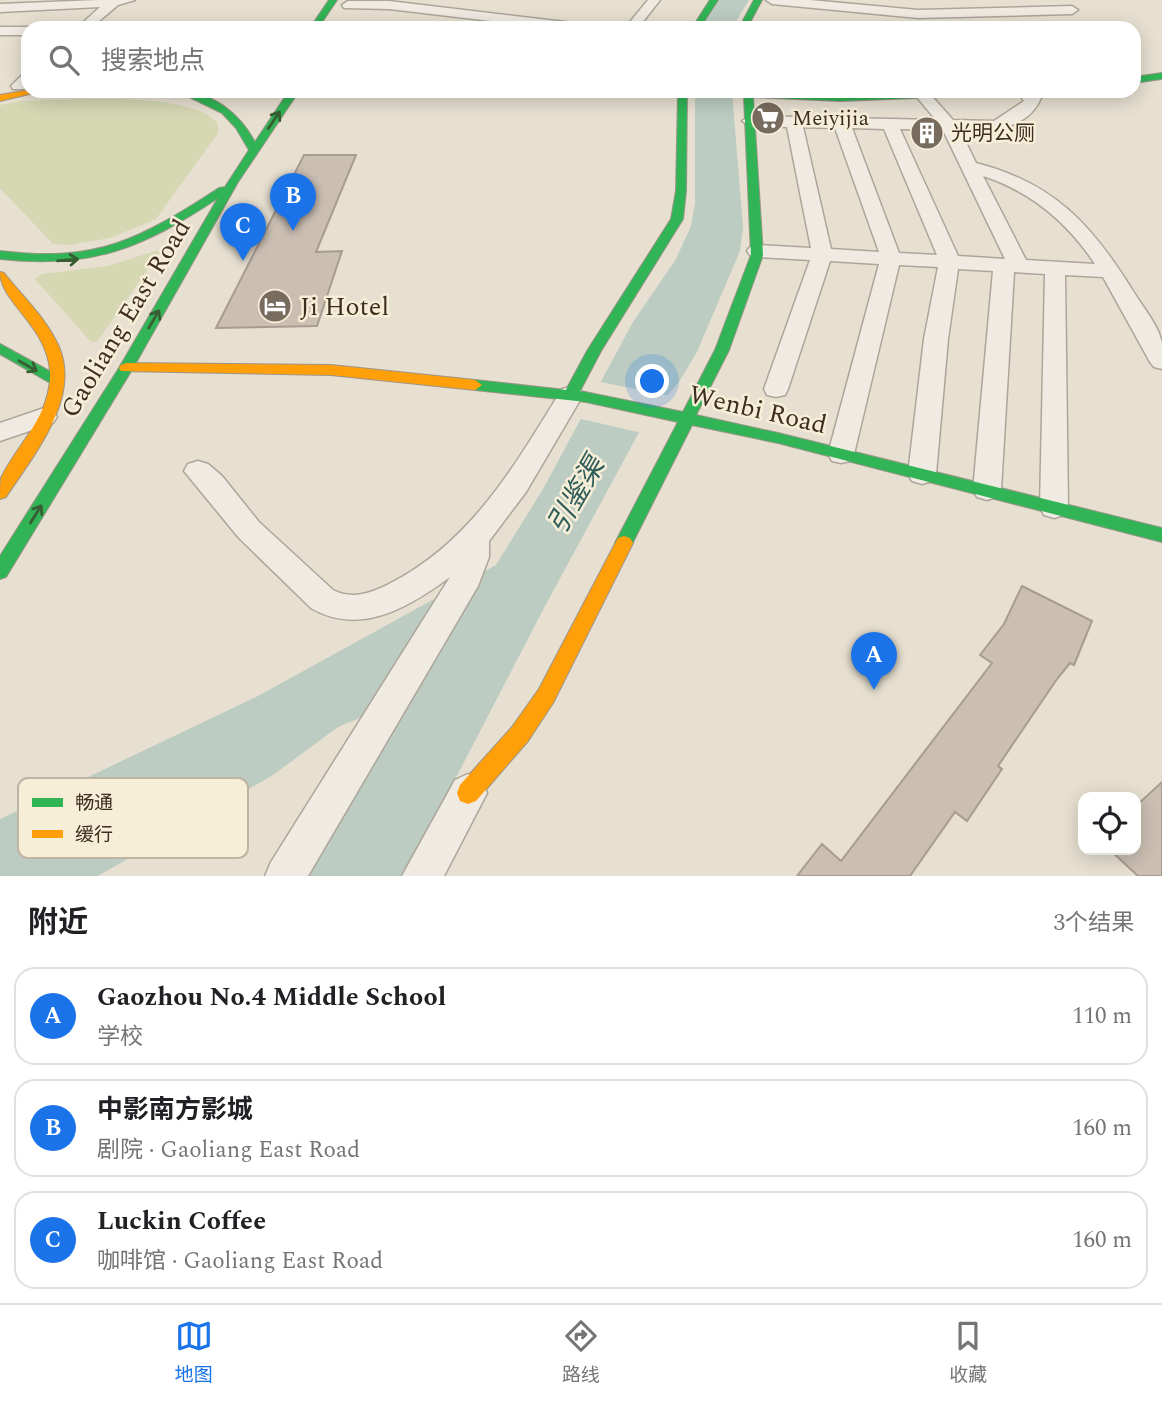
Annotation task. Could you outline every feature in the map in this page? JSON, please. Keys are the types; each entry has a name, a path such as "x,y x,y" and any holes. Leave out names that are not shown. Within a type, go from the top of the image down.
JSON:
{"street":[{"path":"0,8 129,0"},
{"path":"475,21 485,0"},
{"path":"637,21 654,0"},
{"path":"700,21 714,0"},
{"path":"747,21 758,0"},
{"path":"772,0 918,14 1072,10 1057,0"},
{"path":"871,0 884,12"},
{"path":"91,21 114,2"},
{"path":"321,21 343,6 379,4 470,21"},
{"path":"1014,12 1027,21"},
{"path":"0,31 21,31"},
{"path":"0,85 21,83"},
{"path":"0,98 21,94"},
{"path":"202,98 217,103 234,114 254,149"},
{"name":"Gaoliang East Road","path":"0,572 126,368 233,182 289,98"},
{"path":"198,471 212,483 249,530 322,599 335,607 347,610 360,608 393,597 437,571 474,541 503,507 578,396 677,219 681,191 683,98"},
{"path":"422,876 468,793 520,734 546,696 722,350 757,251 750,121 744,98"},
{"path":"926,98 950,127 1011,265 987,490"},
{"path":"750,121 974,128 1005,124 1031,103 1033,98"},
{"path":"776,389 822,254 794,122"},
{"path":"841,454 891,258 842,124"},
{"path":"890,124 946,247 949,262 936,339 922,474"},
{"path":"968,166 1002,176 1038,194 1071,220 1108,271 1162,362"},
{"path":"0,255 32,260 64,260 120,250 175,223 233,182"},
{"path":"757,251 1108,271"},
{"path":"1054,507 1055,268"},
{"name":"Gaoliang East Road","path":"0,276 54,353 57,381 44,417 0,493"},
{"path":"0,348 57,381"},
{"name":"Wenbi Road","path":"126,368 331,370 578,396 687,417 1162,535"},
{"path":"0,432 44,417"},
{"path":"285,876 366,738 467,577 474,556 474,541"}],"green space":[{"path":"21,101 155,101 204,113 218,124 218,133 156,219 110,238 69,245 53,244 0,188 0,105"},
{"path":"155,251 160,252 97,342 91,342 35,279 42,274 108,266"}],"water":[{"path":"719,0 749,0 736,21 706,21"},
{"name":"引鉴渠","path":"695,98 733,98 743,227 740,251 697,352 679,382 647,419 637,436 405,876 308,876 389,731 362,717 338,727 273,775 248,789 248,778 86,778 258,696 496,565 543,489 633,322 676,259 691,226 695,203"},
{"path":"18,810 18,858 129,858 98,876 0,876 0,819"}],"pier":[{"path":"596,381 670,396 642,433 577,418"}],"building":[{"path":"304,155 356,155 316,252 342,251 317,326 216,328"},
{"path":"1022,586 1092,621 1074,665 1070,663 1057,679 998,766 1002,769 967,821 955,812 910,876 797,876 822,844 841,861 992,663 980,655 1004,624"},
{"path":"1162,782 1162,876 1138,876 1115,855 1141,855 1141,801"}],"traffic: fast":[{"path":"319,21 333,0"},
{"path":"700,21 714,0"},
{"path":"747,21 758,0"},
{"path":"1141,79 1162,76"},
{"path":"201,98 226,111 240,126 254,149"},
{"path":"0,572 126,368 233,182 289,98"},
{"path":"571,395 594,351 677,219 681,191 683,98"},
{"path":"624,543 722,350 757,255 748,98"},
{"path":"0,255 64,259 118,248 169,224 223,190"},
{"path":"0,348 25,365 57,381"},
{"path":"475,385 586,397 778,438 1162,535"}],"traffic: slow":[{"path":"0,98 21,94"},
{"path":"0,276 46,335 55,356 57,373 55,391 41,428 0,493"},
{"path":"126,368 331,370 475,385"},
{"path":"468,793 520,734 546,696 624,543"}],"place":[{"name":"Meiyijia","path":"768,118"},
{"name":"光明公厕","path":"927,133"},
{"name":"中影南方影城","path":"293,231"},
{"name":"Luckin Coffee","path":"243,261"},
{"name":"Ji Hotel","path":"275,306"},
{"name":"Gaozhou No.4 Middle School","path":"874,690"}]}
